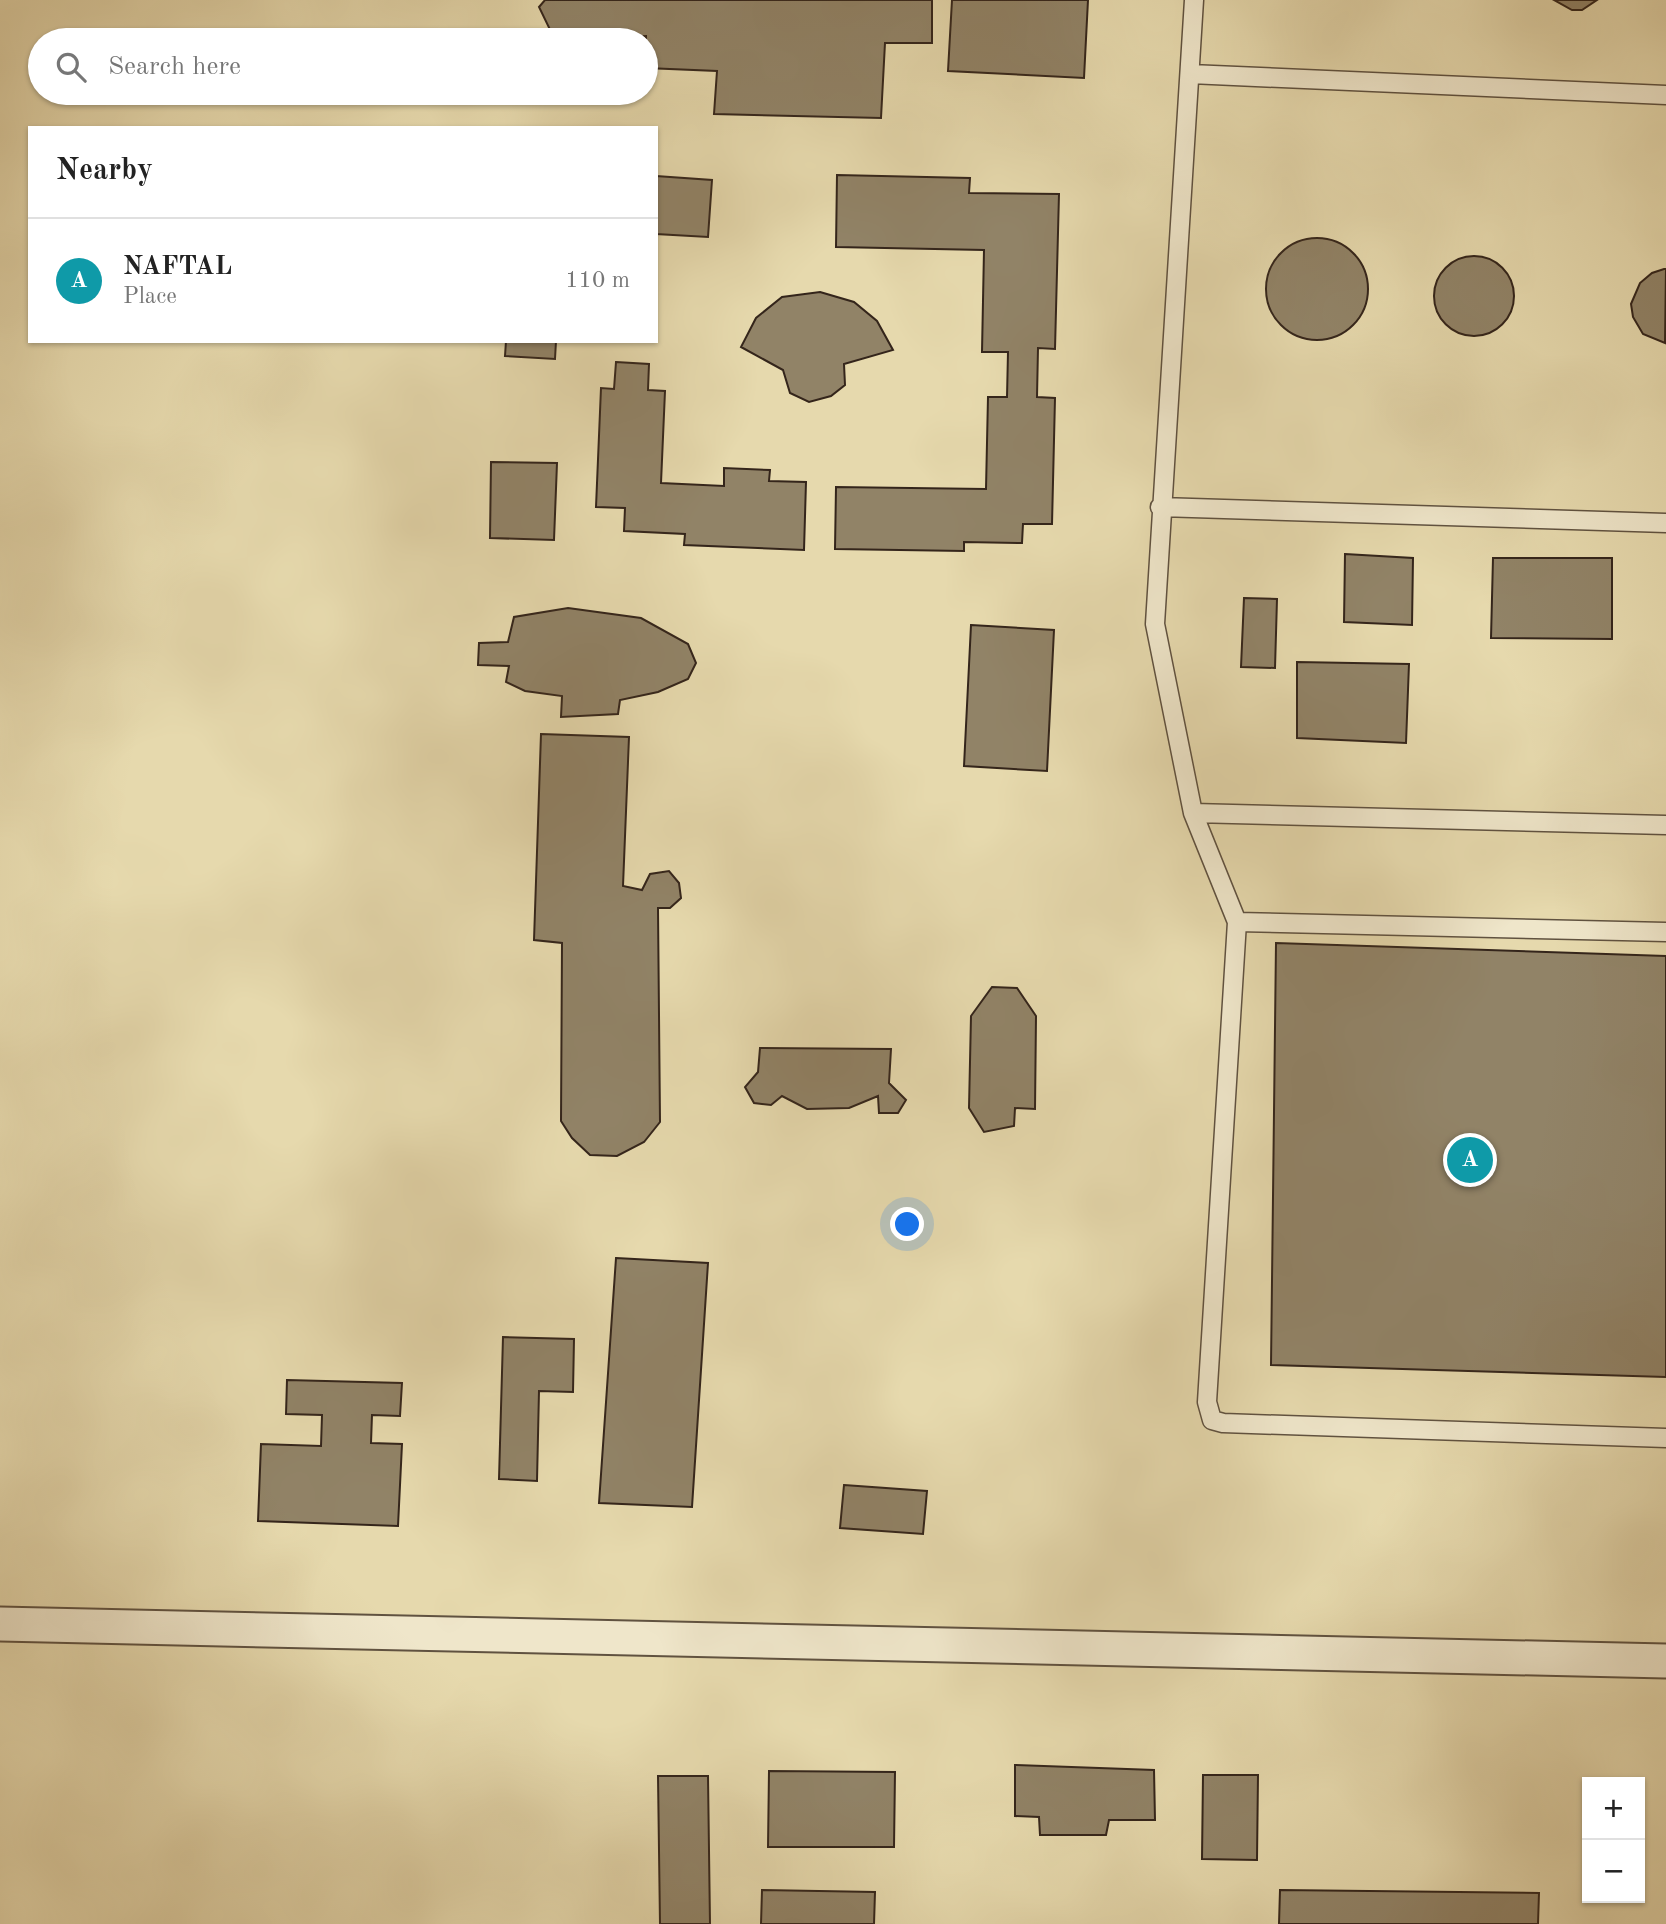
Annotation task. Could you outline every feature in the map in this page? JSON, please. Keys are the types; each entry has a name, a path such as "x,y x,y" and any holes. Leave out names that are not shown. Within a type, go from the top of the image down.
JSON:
{"street":[{"path":"0,1624 1666,1661"}],"lane":[{"path":"1194,0 1160,507 1155,624 1193,813 1237,922 1207,1402 1212,1420 1223,1423 1666,1438"},
{"path":"1190,74 1666,95"},
{"path":"1160,507 1666,523"},
{"path":"1193,813 1666,825"},
{"path":"1237,922 1666,932"}],"building":[{"path":"545,0 932,0 932,43 885,43 881,118 714,114 717,71 658,69 658,28 549,28 539,7"},
{"path":"952,0 1088,0 1084,78 948,71"},
{"path":"1554,0 1597,0 1582,10 1572,10"},
{"path":"837,175 970,178 969,193 1059,194 1055,349 1038,348 1037,397 1055,398 1052,524 1023,524 1022,543 964,542 964,551 835,549 836,487 986,489 988,397 1007,397 1008,352 982,352 984,250 836,247"},
{"path":"658,176 712,180 708,237 658,234"},
{"path":"1317,238 1336,242 1353,253 1364,270 1368,289 1364,308 1353,325 1336,336 1317,340 1298,336 1281,325 1270,308 1266,289 1270,270 1281,253 1298,242"},
{"path":"1474,256 1489,259 1502,268 1511,281 1514,296 1511,311 1502,324 1489,333 1474,336 1459,333 1446,324 1437,311 1434,296 1437,281 1446,268 1459,259"},
{"path":"1664,269 1665,343 1643,334 1633,317 1631,304 1640,283 1652,273"},
{"path":"820,292 854,302 877,321 893,350 844,364 845,385 831,396 809,402 790,393 783,370 741,347 756,318 782,297"},
{"path":"506,343 556,343 555,359 505,356"},
{"path":"616,362 649,364 648,390 665,391 661,483 724,486 724,468 770,470 769,481 806,482 804,550 684,545 685,534 624,531 625,508 596,507 601,388 614,389"},
{"path":"491,462 557,463 554,540 490,538"},
{"path":"1345,554 1413,558 1412,625 1344,622"},
{"path":"1493,558 1612,558 1612,639 1491,638"},
{"path":"1244,598 1277,599 1275,668 1241,667"},
{"path":"568,608 641,618 688,644 696,663 688,679 658,692 620,700 618,714 561,717 562,696 525,691 506,682 509,666 478,665 479,643 508,642 514,617"},
{"path":"971,625 1054,630 1047,771 964,766"},
{"path":"1297,662 1409,664 1406,743 1297,738"},
{"path":"541,734 629,737 623,886 642,890 650,874 669,871 679,883 681,898 670,908 658,908 660,1122 644,1142 617,1156 590,1155 572,1138 561,1121 562,943 534,940"},
{"path":"1276,943 1666,956 1666,1377 1271,1365"},
{"path":"992,987 1017,988 1036,1016 1035,1109 1015,1108 1014,1126 984,1132 969,1108 971,1016"},
{"path":"760,1048 891,1049 889,1083 906,1100 898,1113 879,1113 878,1096 849,1108 807,1109 782,1096 771,1105 754,1103 745,1087 758,1072"},
{"path":"616,1258 708,1263 692,1507 599,1503"},
{"path":"503,1337 574,1339 573,1392 539,1391 537,1481 499,1479"},
{"path":"287,1380 402,1383 400,1416 372,1415 371,1443 402,1444 398,1526 258,1521 261,1444 321,1446 322,1415 286,1414"},
{"path":"844,1485 927,1491 923,1534 840,1528"},
{"path":"1015,1765 1154,1770 1155,1820 1109,1820 1106,1835 1040,1835 1039,1817 1015,1816"},
{"path":"769,1771 895,1772 894,1847 768,1847"},
{"path":"1203,1775 1258,1775 1257,1860 1202,1859"},
{"path":"658,1776 708,1776 710,1924 660,1924"},
{"path":"762,1890 875,1892 874,1924 761,1924"},
{"path":"1280,1890 1539,1893 1538,1924 1279,1924"}],"place":[{"name":"NAFTAL","path":"1470,1160"}]}
